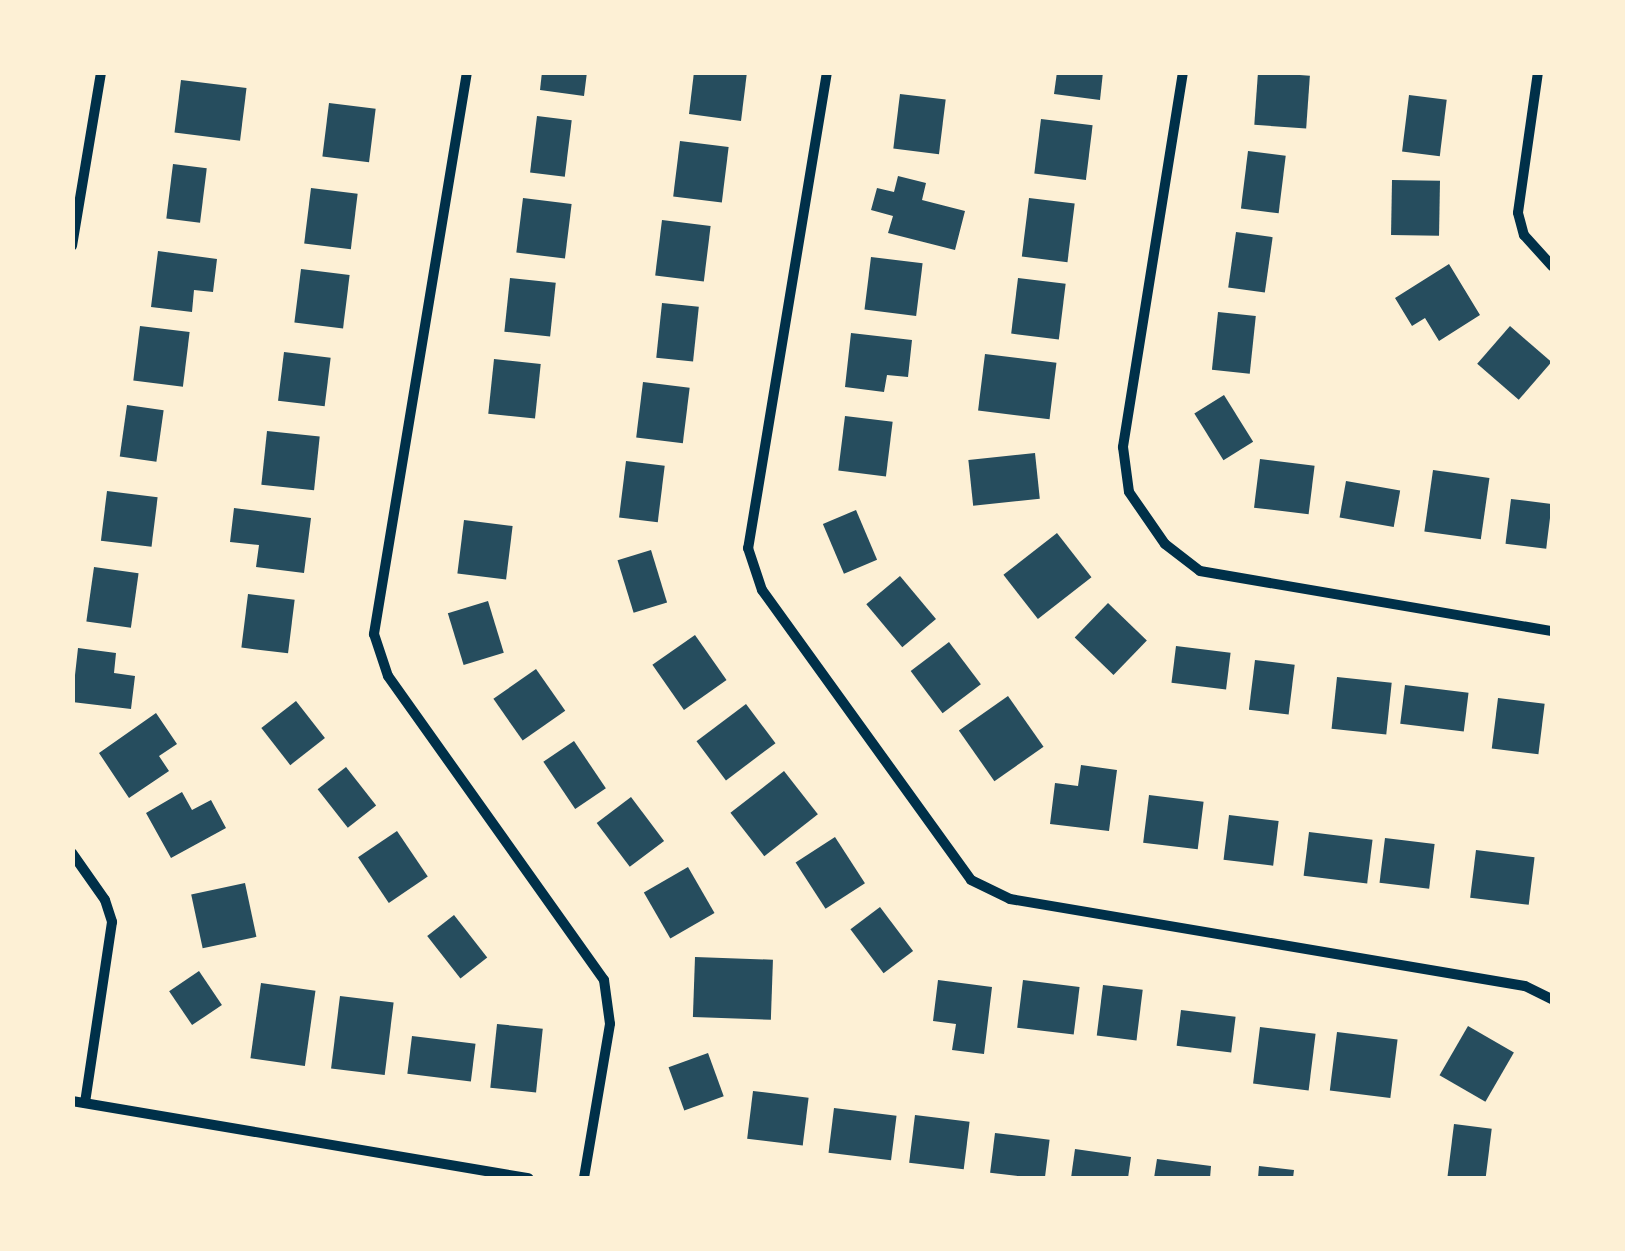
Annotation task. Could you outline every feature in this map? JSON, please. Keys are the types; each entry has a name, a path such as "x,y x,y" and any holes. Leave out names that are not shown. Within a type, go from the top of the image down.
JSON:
{"street":[{"path":"72,246 101,72"},
{"path":"468,72 374,634 388,676 604,980 610,1024 584,1178"},
{"path":"827,72 750,560 762,590 971,880 1010,900 1525,986 1552,999"},
{"path":"1183,72 1123,448 1128,492 1165,544 1200,571 1552,631"},
{"path":"1538,72 1518,213 1524,235 1552,266"},
{"path":"72,853 106,900 112,922 86,1103"},
{"path":"72,1101 529,1178"}],"building":[{"path":"542,72 587,72 584,96 540,90"},
{"path":"694,72 747,72 741,121 689,114"},
{"path":"1057,72 1103,72 1100,100 1054,94"},
{"path":"1258,72 1310,76 1306,128 1254,125"},
{"path":"181,80 247,88 240,141 175,133"},
{"path":"900,94 946,100 939,154 893,149"},
{"path":"1409,95 1447,100 1440,156 1402,152"},
{"path":"329,103 376,109 369,162 322,157"},
{"path":"537,116 572,120 565,177 530,173"},
{"path":"1041,119 1093,125 1086,180 1034,174"},
{"path":"680,141 729,147 722,203 673,197"},
{"path":"1248,151 1286,156 1279,213 1241,209"},
{"path":"173,164 207,168 200,223 166,219"},
{"path":"898,176 926,183 922,200 965,211 955,250 888,233 893,216 871,210 877,188 894,192"},
{"path":"1392,180 1440,181 1439,236 1391,235"},
{"path":"311,188 358,194 351,249 304,244"},
{"path":"523,198 572,204 565,259 516,253"},
{"path":"1029,198 1075,204 1067,262 1022,257"},
{"path":"662,220 711,226 704,282 655,276"},
{"path":"1236,232 1273,237 1265,293 1228,287"},
{"path":"158,251 217,259 213,292 194,290 192,312 151,307"},
{"path":"871,257 923,263 916,316 865,310"},
{"path":"1449,264 1480,315 1439,341 1425,318 1412,326 1395,298"},
{"path":"301,269 350,275 343,329 294,323"},
{"path":"510,278 556,283 550,337 504,332"},
{"path":"1018,278 1066,284 1059,339 1011,334"},
{"path":"662,303 699,307 693,362 656,358"},
{"path":"1218,312 1256,316 1250,374 1212,370"},
{"path":"140,326 190,332 183,387 133,381"},
{"path":"1510,326 1552,362 1519,400 1477,364"},
{"path":"851,333 912,340 908,377 887,375 884,392 845,387"},
{"path":"284,352 331,358 325,406 278,401"},
{"path":"985,354 1056,363 1050,419 978,411"},
{"path":"494,359 541,364 535,419 488,414"},
{"path":"643,382 690,388 683,443 636,438"},
{"path":"1224,395 1253,442 1223,460 1194,414"},
{"path":"127,405 164,410 156,462 120,456"},
{"path":"845,416 893,422 886,476 838,471"},
{"path":"267,431 320,437 314,490 261,485"},
{"path":"1035,453 1040,499 973,506 968,460"},
{"path":"1260,459 1315,466 1309,514 1254,508"},
{"path":"626,461 665,466 658,522 619,518"},
{"path":"1433,470 1489,478 1481,539 1424,531"},
{"path":"1346,481 1400,491 1394,527 1340,517"},
{"path":"107,491 158,497 152,547 101,541"},
{"path":"1511,499 1552,504 1546,549 1506,544"},
{"path":"234,508 311,518 304,573 256,567 259,545 230,542"},
{"path":"856,510 877,560 844,574 823,524"},
{"path":"464,520 513,526 506,580 457,574"},
{"path":"1057,533 1091,577 1038,619 1003,575"},
{"path":"651,550 667,603 634,613 618,560"},
{"path":"94,567 139,573 131,628 86,621"},
{"path":"900,576 936,619 902,647 866,604"},
{"path":"248,594 295,600 288,653 241,648"},
{"path":"488,601 504,653 464,665 448,613"},
{"path":"1108,603 1147,641 1114,675 1075,638"},
{"path":"695,635 727,680 684,710 652,665"},
{"path":"949,642 981,684 943,713 911,671"},
{"path":"1176,646 1231,653 1226,689 1171,683"},
{"path":"78,648 116,653 114,673 135,676 131,709 72,702"},
{"path":"1255,660 1295,665 1289,715 1249,710"},
{"path":"536,669 565,711 523,741 493,699"},
{"path":"1337,677 1392,683 1386,734 1332,729"},
{"path":"1405,685 1469,693 1464,732 1400,724"},
{"path":"1008,696 1044,747 994,781 959,730"},
{"path":"1498,698 1545,704 1538,754 1492,749"},
{"path":"296,701 325,738 290,765 261,728"},
{"path":"746,704 775,743 726,780 696,741"},
{"path":"156,713 177,744 159,756 169,771 129,798 99,753"},
{"path":"574,741 606,788 575,809 543,762"},
{"path":"1081,765 1117,770 1109,831 1050,824 1055,783 1078,786"},
{"path":"346,767 376,806 348,828 318,789"},
{"path":"784,771 818,814 764,856 730,813"},
{"path":"182,792 192,810 211,800 226,828 171,858 146,813"},
{"path":"1149,795 1204,802 1198,849 1143,843"},
{"path":"631,797 664,841 630,867 597,823"},
{"path":"1229,815 1279,821 1273,866 1224,860"},
{"path":"397,831 428,877 389,903 358,857"},
{"path":"1309,832 1373,840 1367,883 1304,876"},
{"path":"835,837 865,883 826,909 796,863"},
{"path":"1385,838 1435,844 1429,889 1380,883"},
{"path":"1476,850 1535,857 1529,905 1470,898"},
{"path":"688,867 714,913 670,938 644,893"},
{"path":"245,883 256,937 203,948 191,894"},
{"path":"880,907 913,951 884,973 850,929"},
{"path":"454,915 487,958 460,978 427,936"},
{"path":"695,957 773,960 771,1020 693,1017"},
{"path":"199,971 222,1005 192,1025 169,991"},
{"path":"938,980 992,987 984,1054 952,1050 956,1024 933,1021"},
{"path":"1023,980 1080,987 1074,1035 1017,1028"},
{"path":"261,983 315,991 305,1066 250,1058"},
{"path":"1103,985 1143,990 1136,1040 1097,1036"},
{"path":"340,996 394,1003 385,1075 331,1068"},
{"path":"1181,1010 1236,1017 1231,1052 1177,1046"},
{"path":"497,1024 543,1029 536,1092 490,1088"},
{"path":"1468,1026 1514,1052 1485,1102 1440,1075"},
{"path":"1260,1027 1316,1034 1309,1090 1253,1084"},
{"path":"1337,1032 1398,1039 1390,1098 1330,1091"},
{"path":"412,1036 476,1044 471,1082 407,1074"},
{"path":"708,1053 724,1096 684,1111 669,1067"},
{"path":"753,1091 809,1098 803,1145 747,1139"},
{"path":"834,1108 897,1116 891,1160 829,1153"},
{"path":"915,1115 970,1122 964,1169 909,1163"},
{"path":"1454,1124 1492,1129 1486,1178 1447,1178"},
{"path":"995,1133 1050,1140 1045,1178 990,1173"},
{"path":"1075,1149 1131,1157 1128,1178 1071,1178"},
{"path":"1157,1159 1211,1166 1210,1178 1154,1178"},
{"path":"1259,1166 1294,1170 1293,1178 1258,1178"}]}
